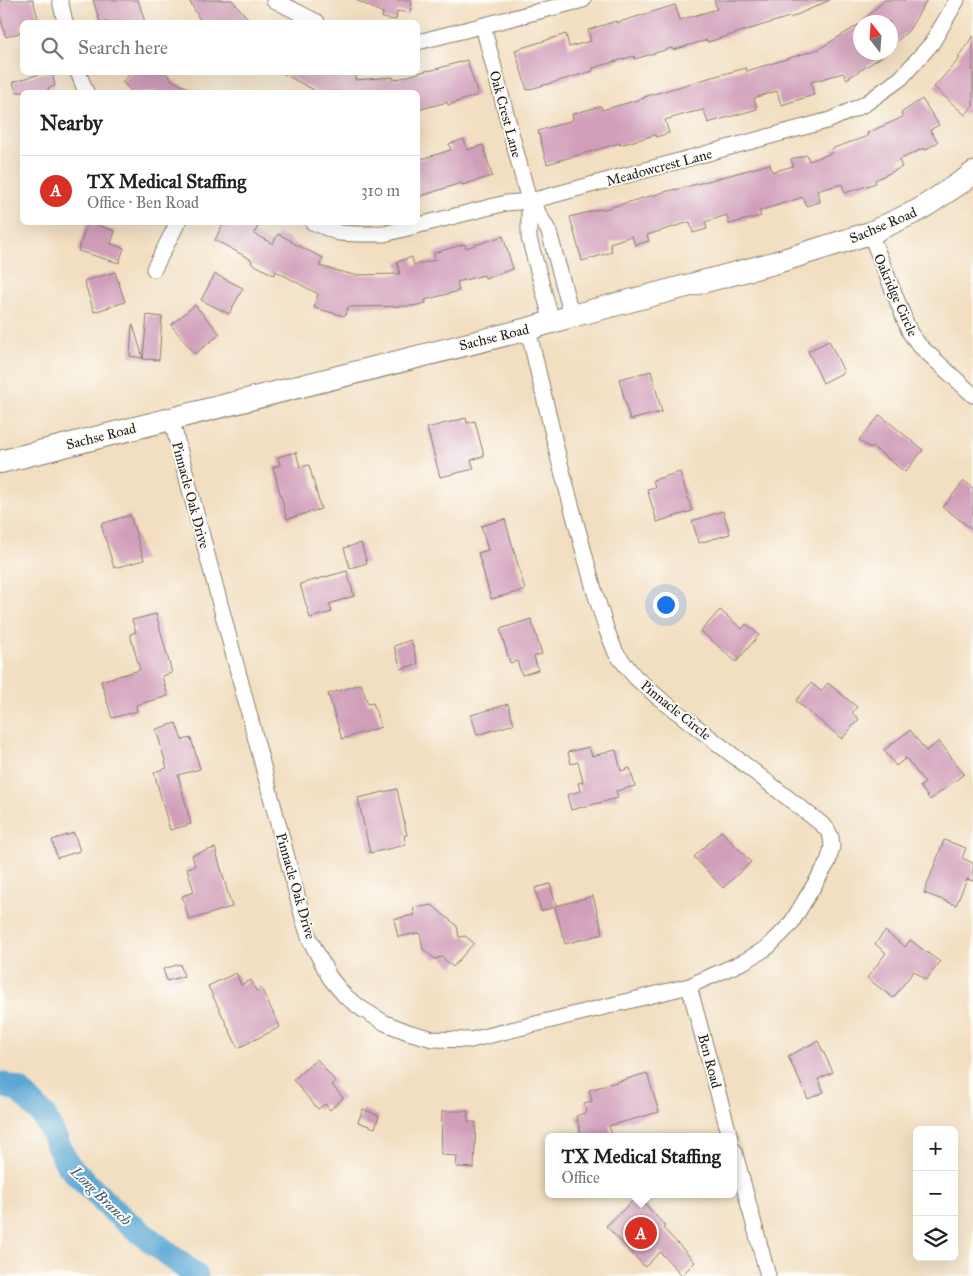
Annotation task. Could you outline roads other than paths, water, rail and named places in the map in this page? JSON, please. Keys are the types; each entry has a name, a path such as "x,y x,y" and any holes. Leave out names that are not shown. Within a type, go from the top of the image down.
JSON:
{"main road":[{"name":"Sachse Road","path":"0,462 528,329 774,263 870,233 919,210 973,173"}],"street":[{"path":"60,0 65,20"},
{"path":"274,0 314,20"},
{"path":"420,42 583,0"},
{"name":"Meadowcrest Lane","path":"420,225 506,203 529,201 830,120 866,104 902,78 932,43 957,0"},
{"name":"Oak Crest Lane","path":"483,26 529,201 529,238 562,319"},
{"path":"79,75 85,90"},
{"name":"Oak Crest Lane","path":"529,201 536,209 549,232 562,319"},
{"path":"154,269 176,225"},
{"name":"Meadowcrest Lane","path":"320,225 339,232 357,234 384,234 419,225"},
{"name":"Oakridge Circle","path":"870,233 910,333 920,346 973,395"},
{"name":"Pinnacle Circle","path":"528,329 559,460 592,584 616,653 635,677 659,698 827,829 831,837 832,847 828,862 790,925 768,947 745,961 689,986"},
{"name":"Pinnacle Oak Drive","path":"171,418 303,918 310,940 330,978 345,996 362,1010 385,1023 408,1032 433,1039 471,1040 689,986"},
{"name":"Ben Road","path":"689,986 729,1133"},
{"path":"737,1161 768,1276"}],"waterway":[{"name":"Long Branch","path":"0,1084 19,1090 44,1116 68,1165 116,1213 196,1276"}],"place":[{"name":"TX Medical Staffing","path":"641,1233"}]}
